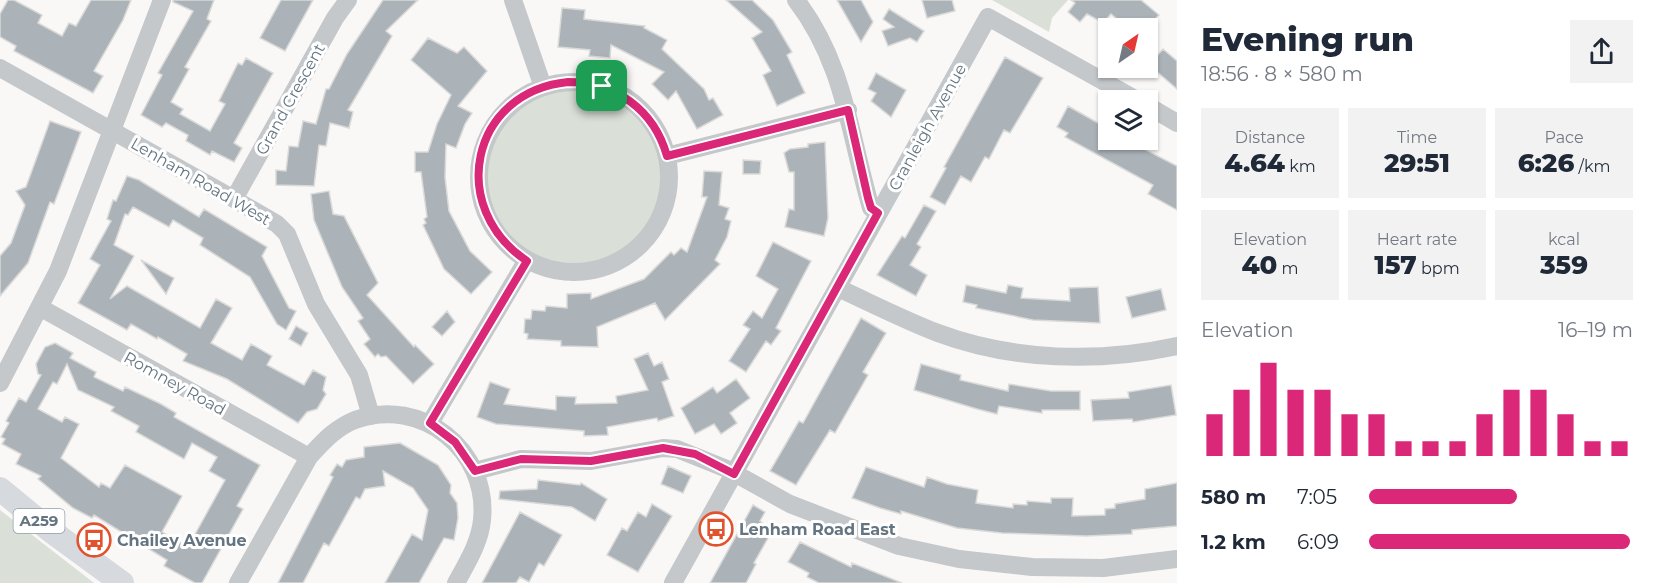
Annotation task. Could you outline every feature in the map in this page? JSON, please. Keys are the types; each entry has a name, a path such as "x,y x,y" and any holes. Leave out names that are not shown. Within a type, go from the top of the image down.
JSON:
{"main road":[{"name":"A259","path":"0,489 51,531 122,583"}],"street":[{"path":"0,383 41,308 58,271 162,0"},
{"name":"Grand Crescent","path":"234,199 335,18 348,0"},
{"path":"513,0 543,87"},
{"path":"796,0 823,40 848,110 871,208 878,213"},
{"name":"Cranleigh Avenue","path":"674,583 988,17 1119,90"},
{"name":"Lenham Road West","path":"0,68 277,224 291,239 316,304 359,375 371,416"},
{"path":"568,82 585,82 617,92 632,102 649,119 658,133 667,156 669,179 662,213 644,242 626,257 594,271 571,273 549,269 527,261 507,246 492,227 479,193 478,168 484,144 495,123 521,97 543,87 568,82"},
{"path":"667,156 848,110"},
{"path":"1158,112 1177,123"},
{"path":"430,423 527,261"},
{"path":"838,288 940,334 998,350 1079,357 1176,347"},
{"name":"Romney Road","path":"41,308 309,457"},
{"path":"238,583 309,457 339,428 371,416 406,415 430,423 455,442 475,471 482,519 471,554 456,583"},
{"path":"475,471 521,459 591,461 663,448 695,454 790,504 899,546 997,564 1067,568 1103,568 1175,561"}],"shaded area":[{"path":"992,0 1068,0 1052,18 1049,32"},
{"path":"573,88 590,89 607,94 636,114 656,143 661,160 661,194 656,211 636,240 607,260 590,265 573,266 556,265 539,260 510,240 490,211 485,194 484,177 485,160 490,143 510,114 539,94 556,89"},
{"path":"0,510 94,583 0,583"}],"building":[{"path":"8,0 14,0 42,15 38,23 62,36 69,23 76,26 91,0 131,0 123,20 94,71 103,76 93,93 14,51 16,46 0,37 0,14"},
{"path":"173,0 214,0 207,19 211,21 185,67 189,69 171,102 183,109 180,114 210,131 225,104 219,101 238,63 242,65 246,58 273,73 234,143 242,148 234,162 212,151 210,155 186,141 188,135 166,123 162,127 141,115 162,75 158,73 193,11"},
{"path":"281,0 313,0 285,51 260,38"},
{"path":"383,0 418,0 386,31 392,36 348,110 353,112 349,128 330,123 326,146 319,145 314,186 276,185 276,170 286,171 289,146 298,147 303,121 316,124 326,89 329,89 347,54"},
{"path":"726,0 752,0 773,20 792,52 787,55 805,93 777,106 763,75 771,71 752,38 762,32"},
{"path":"837,0 861,0 873,22 861,42"},
{"path":"922,0 952,0 955,11 927,18"},
{"path":"1071,0 1141,0 1159,15 1156,18 1116,18 1111,14 1107,18 1098,18 1098,20 1087,14 1080,22 1068,12 1075,3"},
{"path":"562,8 585,10 584,19 645,26 644,28 667,40 662,49 704,89 709,100 713,98 723,115 697,129 676,91 668,100 652,84 664,72 611,45 610,58 589,56 590,50 558,47"},
{"path":"889,9 924,31 917,42 910,38 888,46 882,31 894,27 883,19"},
{"path":"428,38 457,53 464,47 487,71 458,106 472,113 456,148 446,144 445,177 449,211 470,251 492,272 471,294 444,269 423,225 427,217 421,172 415,172 415,152 428,152 437,124 451,95 411,60"},
{"path":"1163,49 1177,61 1177,89 1158,73 1158,55"},
{"path":"1005,57 1043,78 1010,133 1004,130 989,159 985,157 971,182 961,176 945,205 930,197 946,168 944,167"},
{"path":"876,73 906,90 891,117 871,101 876,93 868,89"},
{"path":"1068,106 1098,123 1098,150 1146,150 1177,166 1177,210 1148,194 1153,185 1065,137 1068,133 1057,127"},
{"path":"50,121 81,132 54,204 50,202 28,263 0,296 0,256 11,243 25,205 16,191 26,187"},
{"path":"825,142 828,218 824,236 785,227 789,209 794,210 794,172 789,172 784,153 790,149 808,147 808,144"},
{"path":"743,160 761,161 760,174 743,174"},
{"path":"704,171 722,172 719,205 729,208 725,219 731,221 727,237 715,260 720,264 665,320 655,303 597,327 598,347 561,346 561,341 527,339 528,334 524,333 525,319 531,319 532,310 545,311 546,306 567,308 567,294 591,293 591,299 644,279 671,252 674,255 681,248 687,252 707,197 702,197"},
{"path":"127,176 139,180 199,217 204,209 267,247 262,256 289,308 296,311 286,330 277,324 250,277 200,245 203,238 173,220 169,227 133,207 128,215 125,214 114,245 134,256 110,299 127,286 200,328 216,299 232,308 211,343 242,360 251,344 272,356 267,365 304,385 313,370 326,377 323,390 326,394 317,409 307,412 298,423 227,379 183,361 187,354 158,337 157,339 131,324 127,330 78,303 100,265 90,259 111,221 107,219 113,200 116,201"},
{"path":"329,191 333,214 344,216 378,283 367,295 414,347 415,345 434,364 413,384 386,356 381,357 378,354 375,357 364,344 370,339 358,321 363,318 342,287 314,220 311,194"},
{"path":"924,205 936,211 917,244 921,247 910,265 927,275 916,296 877,275 902,236 905,238"},
{"path":"773,242 811,261 776,328 781,331 771,345 766,341 746,372 729,361 750,329 743,325 753,311 762,318 778,289 756,276"},
{"path":"141,260 174,278 166,294"},
{"path":"966,285 1006,293 1008,285 1023,288 1021,298 1070,301 1069,288 1098,287 1100,323 1033,320 976,308 977,305 963,302"},
{"path":"1161,289 1166,310 1132,318 1126,297"},
{"path":"447,311 455,322 442,336 432,327"},
{"path":"861,318 886,333 863,372 868,375 835,433 830,430 796,485 770,471 799,421 803,423"},
{"path":"296,326 308,333 301,346 289,339"},
{"path":"55,343 73,353 70,358 96,372 94,377 123,391 125,387 161,404 176,413 174,417 260,465 237,506 243,509 202,583 195,583 164,566 167,560 94,515 92,518 73,508 38,479 41,476 16,464 21,454 2,444 5,439 1,437 9,423 6,421 19,398 26,402 41,375 38,374 36,364 45,347","holes":["67,364 78,390 114,407 111,411 139,426 136,432 184,459 192,443 217,457 209,471 225,480 188,547 162,532 182,496 125,465 110,488 101,483 99,487 61,458 79,424 65,417 62,422 38,409 53,382 57,384"]},
{"path":"648,353 654,366 662,362 669,379 662,382 674,416 658,421 657,418 607,427 608,435 584,436 584,431 496,424 477,417 490,382 510,389 504,404 556,410 556,396 576,397 575,404 617,403 616,396 648,390 634,359"},
{"path":"921,364 961,375 960,380 1008,391 1009,384 1051,391 1080,391 1080,410 1042,410 1042,413 999,406 997,414 977,409 914,390"},
{"path":"736,379 750,398 730,413 737,423 721,434 714,424 695,434 681,408 713,387 717,393"},
{"path":"1171,385 1176,415 1133,422 1132,419 1093,421 1091,400 1129,398 1128,392"},
{"path":"400,443 438,465 451,485 450,493 457,503 458,518 454,540 444,538 419,583 385,583 412,534 422,540 428,510 413,488 383,471 385,486 365,489 360,499 356,497 329,546 324,543 303,583 278,583 333,477 330,475 337,464 342,467 346,460 364,457 364,447"},
{"path":"668,466 691,476 683,493 661,484"},
{"path":"866,467 924,487 927,477 947,484 978,490 976,503 1013,508 1013,504 1027,505 1027,501 1051,503 1051,498 1073,498 1072,516 1105,515 1105,509 1115,508 1115,504 1145,499 1145,489 1177,483 1177,526 1132,530 1132,534 1086,536 1002,533 957,528 901,511 901,514 880,508 852,498"},
{"path":"538,480 580,485 581,483 607,499 595,521 572,507 499,499 500,491 537,489"},
{"path":"652,504 672,516 638,572 607,555 622,528 627,531 638,512 646,517"},
{"path":"753,505 765,512 760,521 772,531 746,583 710,583"},
{"path":"520,512 562,535 544,566 539,563 529,582 520,577 516,583 482,583"},
{"path":"800,542 851,567 852,563 902,583 819,583 807,577 809,573 788,562"}],"place":[{"name":"Lenham Road East","path":"716,529"},
{"name":"Chailey Avenue","path":"94,540"}],"route":[{"path":"568,82 585,82 602,86 624,96 644,112 658,133 667,156 848,110 868,198 871,208 878,213 734,474 695,454 663,448 615,459 591,461 521,459 475,471 455,442 430,423 527,261 499,237 482,205 478,168 489,133 511,105 532,91 551,84 568,82"}]}
